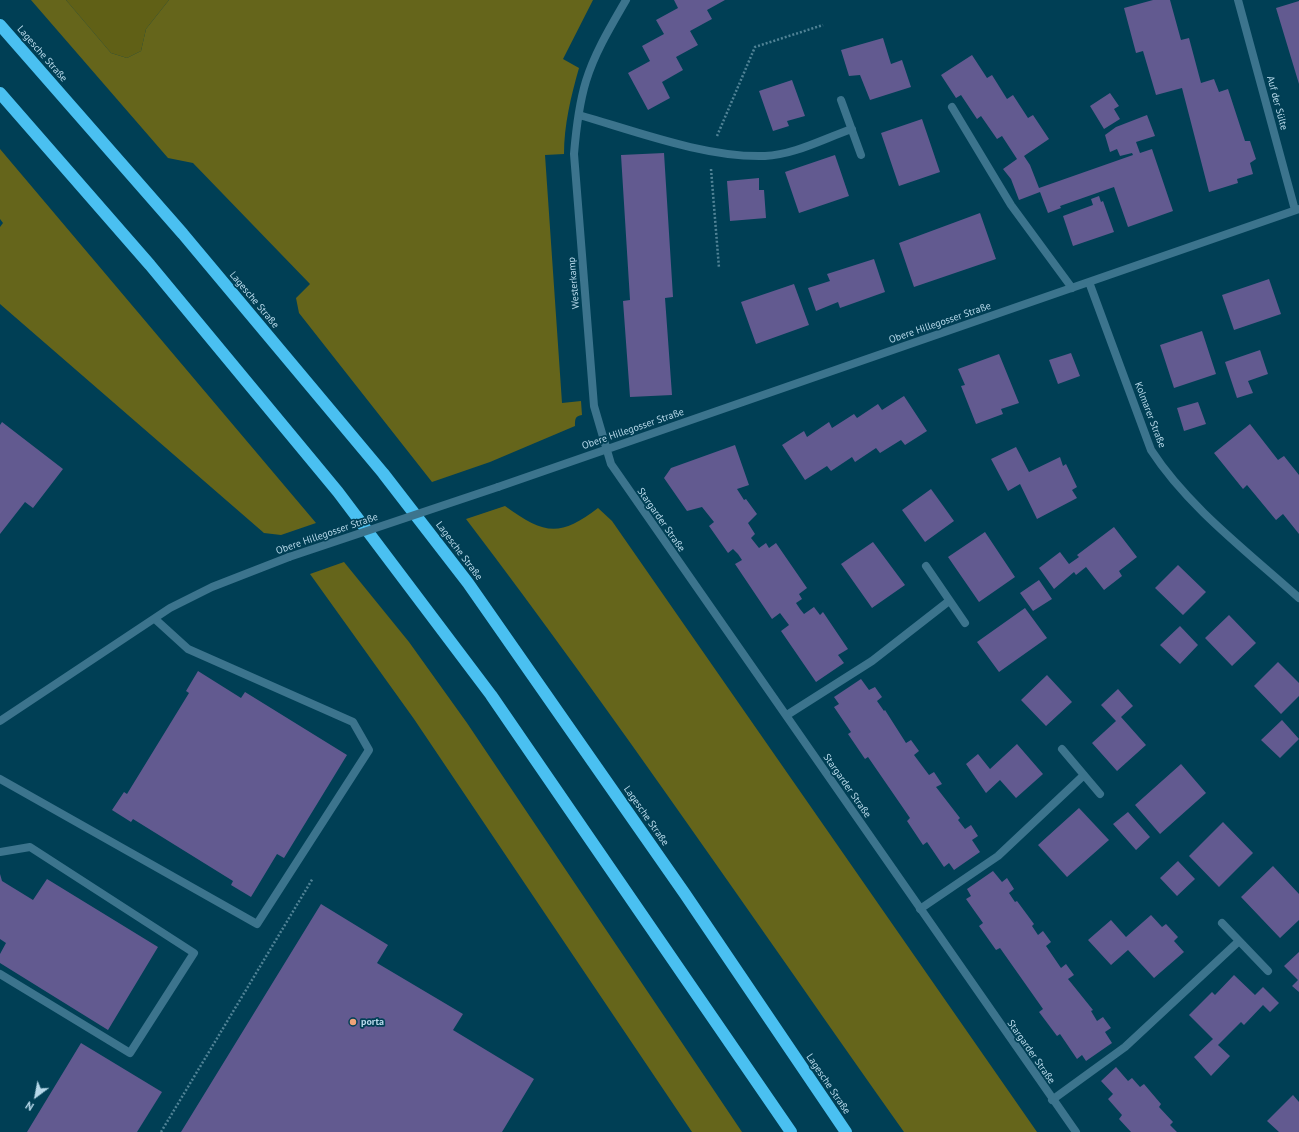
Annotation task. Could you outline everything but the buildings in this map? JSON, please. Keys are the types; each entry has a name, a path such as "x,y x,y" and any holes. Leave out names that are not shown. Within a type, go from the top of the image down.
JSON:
{"highway":[{"name":"Lagesche Straße","path":"0,25 183,234 383,473 468,583 685,894 846,1132"},
{"path":"0,93 150,265 282,422 343,498 491,695 791,1132"}],"street":[{"name":"Westerkamp","path":"606,449 593,398 574,160 578,115 586,81 596,56 626,0"},
{"name":"Auf der Sülte","path":"1238,0 1297,210"},
{"path":"841,100 861,155"},
{"path":"952,107 1011,205 1072,288"},
{"path":"578,115 710,152 765,156 788,152 852,129"},
{"name":"Obere Hillegosser Straße","path":"0,721 155,619 212,587 289,557 1297,210"},
{"name":"Kolmarer Straße","path":"1089,282 1151,450 1166,472 1186,496 1299,598"},
{"name":"Stargarder Straße","path":"606,449 611,464 622,481 787,715 1052,1100 1076,1132"},
{"path":"926,566 965,622"},
{"path":"787,715 872,661 949,601"},
{"path":"0,779 257,924 369,750 353,722 188,649 155,619"},
{"path":"1062,749 1100,794"},
{"path":"920,909 998,856 1084,775"},
{"path":"0,852 30,847 194,953 130,1053 0,974"},
{"path":"1222,923 1268,972"},
{"path":"1052,1100 1125,1047 1238,941"}],"path":[{"path":"719,268 710,152 755,47 822,25"},
{"path":"161,1132 313,878"}],"shaded area":[{"path":"31,0 66,0 111,53 127,58 141,51 146,29 169,0 593,0 563,59 579,68 568,111 564,154 545,155 562,403 581,401 582,415 576,418 575,426 490,462 432,482 299,313 296,298 310,284 193,163 168,158"},
{"path":"66,0 169,0 146,29 141,51 127,58 111,53"},
{"path":"0,149 316,523 281,535 264,533 0,304 0,227 3,223 0,219"},
{"path":"505,506 530,522 541,527 552,529 562,528 572,524 598,508 612,521 1037,1132 904,1132 578,670 466,519"},
{"path":"344,562 409,642 467,723 742,1132 692,1132 414,719 310,574"}],"place":[{"name":"porta","path":"353,1022"}]}
